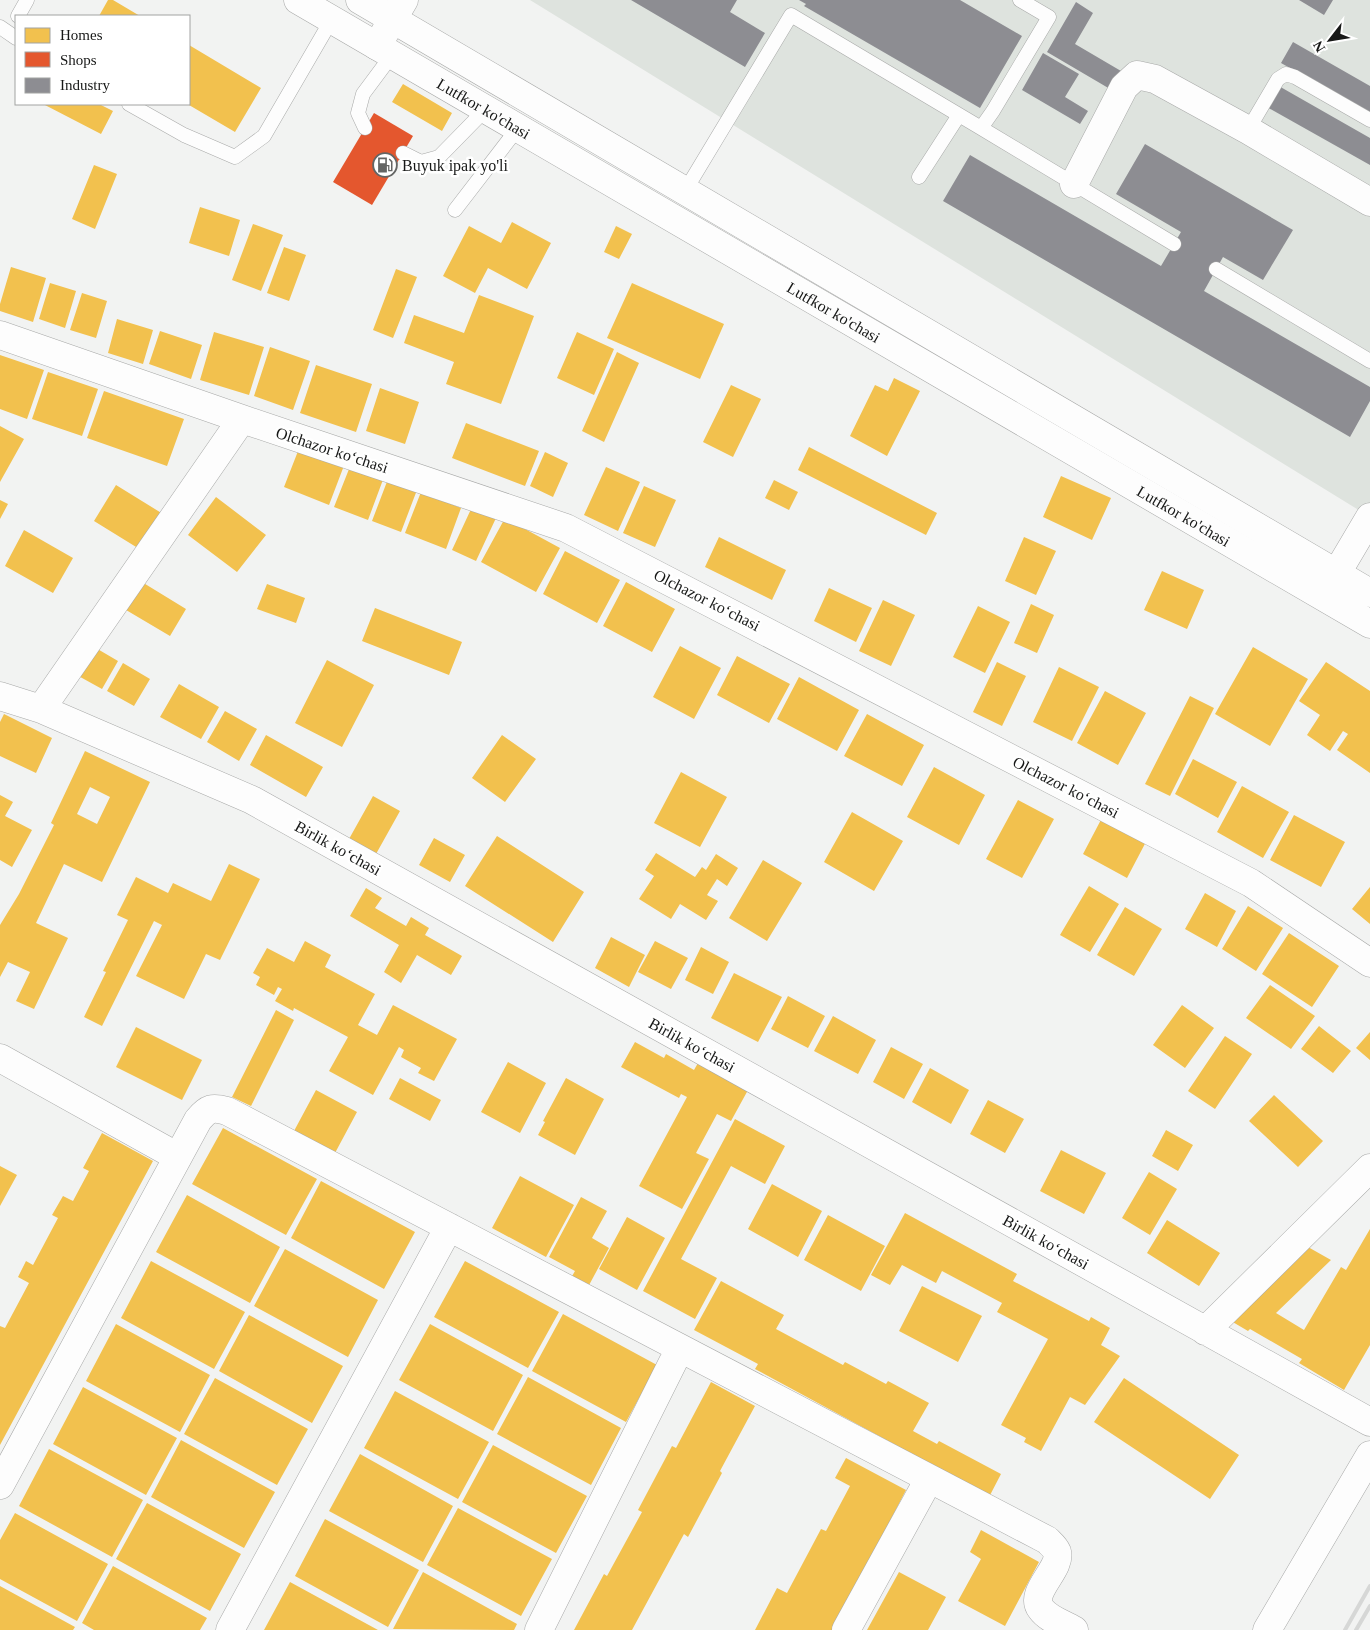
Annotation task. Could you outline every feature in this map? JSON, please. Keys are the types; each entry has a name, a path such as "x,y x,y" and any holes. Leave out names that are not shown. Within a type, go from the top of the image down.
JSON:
{"street":[{"name":"Lutfkor ko'chasi","path":"298,0 1370,624"},
{"name":"Lutfkor ko'chasi","path":"360,0 399,10 685,191 1370,593"},
{"path":"384,50 399,10"},
{"path":"1074,184 1124,87 1137,75 1155,79 1248,130 1370,202"},
{"name":"Olchazor koʻchasi","path":"0,336 566,528 1250,883 1370,963"},
{"path":"41,709 242,419"},
{"path":"1323,597 1368,525"},
{"name":"Birlik koʻchasi","path":"0,696 41,709 252,800 1370,1422"},
{"path":"0,1058 178,1157"},
{"path":"0,1485 198,1120 206,1111 216,1108 227,1111 1047,1540 1055,1547 1058,1554 1040,1593 1038,1600 1039,1608 1044,1613 1074,1630"},
{"path":"1205,1331 1370,1168"},
{"path":"230,1630 449,1227"},
{"path":"539,1630 680,1348"},
{"path":"1267,1630 1370,1455"},
{"path":"846,1630 929,1479"}],"lane":[{"path":"19,15 28,0"},
{"path":"981,128 1049,17 1020,0"},
{"path":"685,191 791,15 1174,244"},
{"path":"131,105 184,135 236,157 264,136 332,19"},
{"path":"8,33 15,21"},
{"path":"365,128 358,113 363,94 384,50"},
{"path":"1248,130 1278,79 1286,74 1295,77 1370,120"},
{"path":"403,153 421,162 439,157 486,110"},
{"path":"919,178 959,115"},
{"path":"455,210 518,128"},
{"path":"1216,269 1370,361"}],"shaded area":[{"path":"530,0 1370,0 1370,517"}],"building: Homes":[{"path":"108,0 113,0 138,15 100,15"},
{"path":"190,46 261,88 235,132 189,105"},
{"path":"403,84 452,113 442,131 392,102"},
{"path":"45,105 101,105 113,111 101,134"},
{"path":"94,165 117,174 95,229 72,219"},
{"path":"200,207 240,220 229,256 189,243"},
{"path":"512,222 551,243 527,289 488,268 475,293 443,276 469,226 501,243"},
{"path":"253,224 283,235 261,291 232,280"},
{"path":"616,226 632,234 619,259 604,252"},
{"path":"284,247 306,255 289,301 267,293"},
{"path":"11,267 46,278 33,322 0,311 0,304"},
{"path":"396,269 417,277 393,338 373,330"},
{"path":"50,283 76,291 65,328 39,319"},
{"path":"632,283 724,324 700,379 607,338"},
{"path":"82,293 107,301 96,338 70,330"},
{"path":"479,295 534,316 501,404 446,384 454,362 404,343 414,315 464,333"},
{"path":"117,319 153,330 143,364 108,353"},
{"path":"160,331 202,345 191,379 149,364"},
{"path":"214,332 264,347 249,395 200,380"},
{"path":"577,332 614,349 594,395 557,378"},
{"path":"270,347 310,361 293,410 254,396"},
{"path":"617,352 639,363 604,442 582,431"},
{"path":"0,355 44,370 27,419 0,409"},
{"path":"316,365 372,384 356,432 300,413"},
{"path":"48,372 98,389 82,436 32,419"},
{"path":"894,378 920,391 887,456 850,436 875,385 888,391"},
{"path":"731,385 761,399 733,457 703,442"},
{"path":"380,388 419,402 405,444 366,431"},
{"path":"104,391 184,419 167,466 87,438"},
{"path":"466,423 539,451 525,486 452,458"},
{"path":"0,426 24,439 0,482"},
{"path":"300,446 345,463 329,505 284,487"},
{"path":"809,447 937,513 926,535 798,470"},
{"path":"545,452 568,463 553,497 530,486"},
{"path":"351,464 384,477 368,520 334,507"},
{"path":"606,467 640,482 618,531 584,515"},
{"path":"1061,476 1111,498 1092,540 1043,517"},
{"path":"388,479 417,490 401,532 372,521"},
{"path":"774,480 798,492 789,510 765,498"},
{"path":"116,485 163,514 141,550 94,521"},
{"path":"644,486 676,500 655,547 623,533"},
{"path":"421,492 461,508 446,549 405,533"},
{"path":"216,497 266,535 237,572 188,535"},
{"path":"0,500 8,504 0,519"},
{"path":"472,507 496,518 476,561 452,550"},
{"path":"505,518 560,548 536,592 481,562"},
{"path":"24,530 73,558 53,593 5,566"},
{"path":"719,537 786,570 772,600 705,567"},
{"path":"1024,537 1056,551 1036,595 1005,581"},
{"path":"565,551 620,580 597,623 543,594"},
{"path":"1162,571 1204,590 1187,629 1144,610"},
{"path":"137,579 186,609 170,636 121,607"},
{"path":"626,582 675,609 652,652 603,626"},
{"path":"267,584 305,598 296,623 257,609"},
{"path":"829,588 872,608 856,642 814,621"},
{"path":"883,600 915,615 891,666 859,651"},
{"path":"1031,604 1054,615 1037,653 1014,643"},
{"path":"978,606 1010,622 985,673 953,657"},
{"path":"375,608 462,642 449,675 362,641"},
{"path":"89,644 118,661 102,689 73,673"},
{"path":"680,646 721,668 694,719 653,697"},
{"path":"1253,647 1308,679 1270,746 1215,714"},
{"path":"737,656 790,684 769,723 717,695"},
{"path":"327,660 374,685 342,747 295,723"},
{"path":"997,662 1026,676 1002,726 973,712"},
{"path":"1326,662 1370,691 1370,773 1337,750 1348,734 1343,731 1330,751 1307,735 1320,715 1299,701"},
{"path":"123,663 150,679 134,706 107,691"},
{"path":"1059,667 1099,687 1072,741 1033,722"},
{"path":"799,677 859,710 837,751 777,719"},
{"path":"179,684 219,707 201,739 160,717"},
{"path":"1105,691 1146,713 1118,765 1077,743"},
{"path":"1190,696 1214,708 1170,796 1145,784"},
{"path":"225,711 257,729 239,761 207,742"},
{"path":"4,714 52,738 36,773 0,756 0,722"},
{"path":"867,714 924,745 902,786 844,756"},
{"path":"266,735 323,767 306,797 250,765"},
{"path":"502,735 536,759 505,802 472,778"},
{"path":"85,751 150,782 102,882 64,864 36,923 68,938 34,1009 16,1001 30,972 8,962 0,977 0,925 19,894 54,825 51,823","holes":["90,787 110,797 97,824 77,814"]},
{"path":"1193,759 1237,782 1218,818 1175,794"},
{"path":"934,767 985,795 959,845 907,817"},
{"path":"681,772 727,797 700,847 654,823"},
{"path":"1242,786 1289,812 1263,858 1217,832"},
{"path":"0,795 13,802 5,816 32,830 12,867 0,860"},
{"path":"373,796 400,811 376,854 349,839"},
{"path":"1018,800 1054,819 1022,878 986,859"},
{"path":"852,812 903,841 874,891 824,862"},
{"path":"1104,814 1148,838 1127,878 1083,854"},
{"path":"1294,815 1345,842 1321,887 1270,860"},
{"path":"497,836 584,892 553,942 465,886"},
{"path":"434,838 465,855 450,882 419,865"},
{"path":"656,853 695,877 702,867 706,870 716,854 738,868 727,886 717,879 707,895 718,901 706,920 680,904 671,919 639,899 654,876 645,870"},
{"path":"763,860 802,883 767,941 729,918"},
{"path":"229,864 260,879 220,960 206,954 184,999 136,976 162,925 154,921 102,1026 84,1017 106,972 103,971 128,920 117,915 136,877 168,893 173,883 211,901"},
{"path":"1089,886 1119,904 1090,952 1060,935"},
{"path":"1370,887 1370,924 1352,909"},
{"path":"366,888 382,898 375,908 406,926 411,917 429,928 425,935 462,956 451,975 417,955 401,983 384,972 399,945 350,916"},
{"path":"1205,893 1236,911 1217,947 1185,929"},
{"path":"1248,906 1283,928 1256,971 1222,949"},
{"path":"1125,907 1162,929 1134,976 1097,955"},
{"path":"1289,933 1339,966 1312,1007 1262,974"},
{"path":"611,937 645,955 629,987 595,968"},
{"path":"305,941 331,955 325,967 375,994 358,1025 377,1035 393,1005 457,1039 434,1081 418,1073 421,1068 401,1057 404,1050 399,1047 373,1095 329,1071 348,1037 294,1008 293,1011 275,1001 282,989 278,987 274,995 256,985 260,977 253,973 267,948 294,962"},
{"path":"655,941 688,958 671,989 638,972"},
{"path":"701,947 729,962 713,994 685,980"},
{"path":"734,973 782,997 758,1042 711,1018"},
{"path":"1270,985 1315,1016 1291,1049 1246,1018"},
{"path":"788,996 825,1016 808,1048 771,1029"},
{"path":"1182,1005 1214,1028 1185,1068 1153,1045"},
{"path":"276,1010 294,1020 251,1106 232,1097"},
{"path":"833,1016 876,1040 858,1074 814,1051"},
{"path":"1319,1026 1351,1051 1333,1073 1301,1049"},
{"path":"136,1027 202,1060 182,1100 116,1067"},
{"path":"1370,1032 1370,1060 1356,1048"},
{"path":"1225,1036 1252,1054 1215,1109 1188,1091"},
{"path":"635,1042 664,1058 666,1054 694,1070 698,1063 748,1090 731,1121 717,1114 696,1153 709,1159 682,1209 639,1186 687,1097 681,1094 679,1098 621,1067"},
{"path":"891,1047 923,1064 904,1099 873,1082"},
{"path":"508,1062 546,1083 520,1133 481,1112"},
{"path":"930,1068 969,1090 951,1124 912,1102"},
{"path":"400,1078 441,1100 430,1121 389,1099"},
{"path":"566,1078 604,1099 575,1155 538,1135 545,1122 543,1121"},
{"path":"316,1090 357,1112 335,1153 294,1131"},
{"path":"1274,1095 1323,1141 1298,1167 1249,1121"},
{"path":"988,1100 1024,1119 1005,1153 970,1134"},
{"path":"735,1119 785,1146 765,1184 731,1166 681,1259 717,1278 695,1319 643,1291"},
{"path":"223,1128 317,1179 286,1235 192,1184"},
{"path":"1166,1130 1193,1145 1178,1171 1152,1156"},
{"path":"102,1133 153,1161 0,1445 0,1326 5,1328 29,1283 18,1277 26,1261 33,1265 58,1218 52,1215 63,1196 73,1201 89,1171 83,1168"},
{"path":"1061,1150 1106,1173 1084,1214 1040,1191"},
{"path":"0,1166 17,1175 0,1206"},
{"path":"1149,1172 1177,1189 1150,1235 1122,1218"},
{"path":"520,1176 574,1205 546,1257 492,1228"},
{"path":"321,1181 415,1232 384,1289 291,1238"},
{"path":"772,1184 822,1211 798,1257 748,1229"},
{"path":"187,1195 280,1247 250,1303 156,1252"},
{"path":"581,1197 607,1211 592,1238 609,1248 588,1287 571,1278 575,1271 549,1257"},
{"path":"905,1213 1017,1274 1013,1281 1089,1321 1091,1317 1110,1328 1101,1345 1120,1356 1085,1405 1070,1397 1041,1451 1024,1442 1026,1438 1001,1425 1048,1339 997,1312 1002,1303 942,1271 936,1283 902,1265 890,1285 871,1275"},
{"path":"828,1215 885,1246 861,1291 804,1260"},
{"path":"627,1217 665,1238 637,1290 599,1269"},
{"path":"1167,1220 1220,1253 1199,1286 1147,1253"},
{"path":"1370,1229 1370,1345 1344,1390 1299,1363 1302,1359 1250,1329 1248,1331 1231,1321 1308,1247 1331,1260 1276,1313 1304,1330 1341,1267 1346,1270"},
{"path":"285,1249 378,1300 348,1357 254,1306"},
{"path":"151,1261 245,1312 214,1369 121,1318"},
{"path":"465,1261 559,1312 528,1368 434,1317"},
{"path":"721,1281 784,1315 776,1329 843,1365 845,1362 886,1384 888,1381 929,1403 913,1431 937,1444 939,1441 1001,1474 988,1499 902,1453 903,1449 755,1369 758,1364 694,1330"},
{"path":"922,1286 982,1316 958,1362 899,1331"},
{"path":"563,1314 657,1365 626,1422 532,1371"},
{"path":"249,1315 343,1366 312,1423 219,1371"},
{"path":"116,1324 210,1375 180,1432 86,1381"},
{"path":"430,1324 523,1375 493,1431 399,1380"},
{"path":"528,1377 621,1428 591,1485 497,1434"},
{"path":"215,1378 308,1429 277,1485 184,1434"},
{"path":"1124,1378 1239,1455 1210,1499 1094,1422"},
{"path":"711,1382 755,1406 720,1471 722,1473 688,1537 684,1534 632,1630 574,1630 604,1574 607,1576 642,1512 638,1510 672,1446 676,1448"},
{"path":"83,1387 177,1438 146,1495 53,1444"},
{"path":"395,1391 489,1442 458,1499 364,1448"},
{"path":"181,1440 275,1492 244,1548 151,1497"},
{"path":"493,1445 587,1496 556,1553 462,1502"},
{"path":"49,1449 143,1500 112,1557 19,1506"},
{"path":"360,1454 453,1506 423,1562 329,1511"},
{"path":"846,1458 906,1490 872,1556 832,1630 755,1630 777,1588 787,1593 821,1529 826,1531 850,1486 835,1478"},
{"path":"147,1503 241,1554 210,1611 116,1559"},
{"path":"458,1508 552,1559 521,1616 427,1565"},
{"path":"15,1513 108,1564 77,1621 0,1579 0,1540"},
{"path":"325,1519 419,1570 388,1627 295,1576"},
{"path":"981,1530 1039,1562 1005,1626 958,1601 981,1559 970,1552"},
{"path":"113,1566 207,1618 200,1630 94,1630 82,1623"},
{"path":"423,1572 517,1624 514,1630 393,1629"},
{"path":"899,1572 946,1597 928,1630 867,1630"},
{"path":"290,1582 378,1630 264,1630"},
{"path":"0,1586 75,1627 73,1630 0,1630"}],"building: Shops":[{"path":"374,113 413,136 372,205 333,182"}],"building: Industry":[{"path":"631,0 737,0 730,12 765,33 745,67"},
{"path":"799,0 960,0 1022,36 980,108 804,6 806,4"},
{"path":"1299,0 1333,0 1324,15"},
{"path":"1076,2 1093,13 1075,44 1121,71 1110,89 1047,52"},
{"path":"1293,42 1370,86 1370,113 1281,63"},
{"path":"1043,53 1079,74 1065,97 1088,111 1080,124 1022,90"},
{"path":"1277,85 1370,138 1370,165 1265,106"},
{"path":"1145,144 1293,230 1263,280 1223,257 1204,291 1370,387 1370,401 1350,437 943,201 970,155 1161,266 1181,232 1116,194"}],"railway":[{"path":"1345,1630 1370,1586"},
{"path":"1356,1630 1370,1606"}],"place":[{"name":"Buyuk ipak yo'li","path":"385,165"}]}
